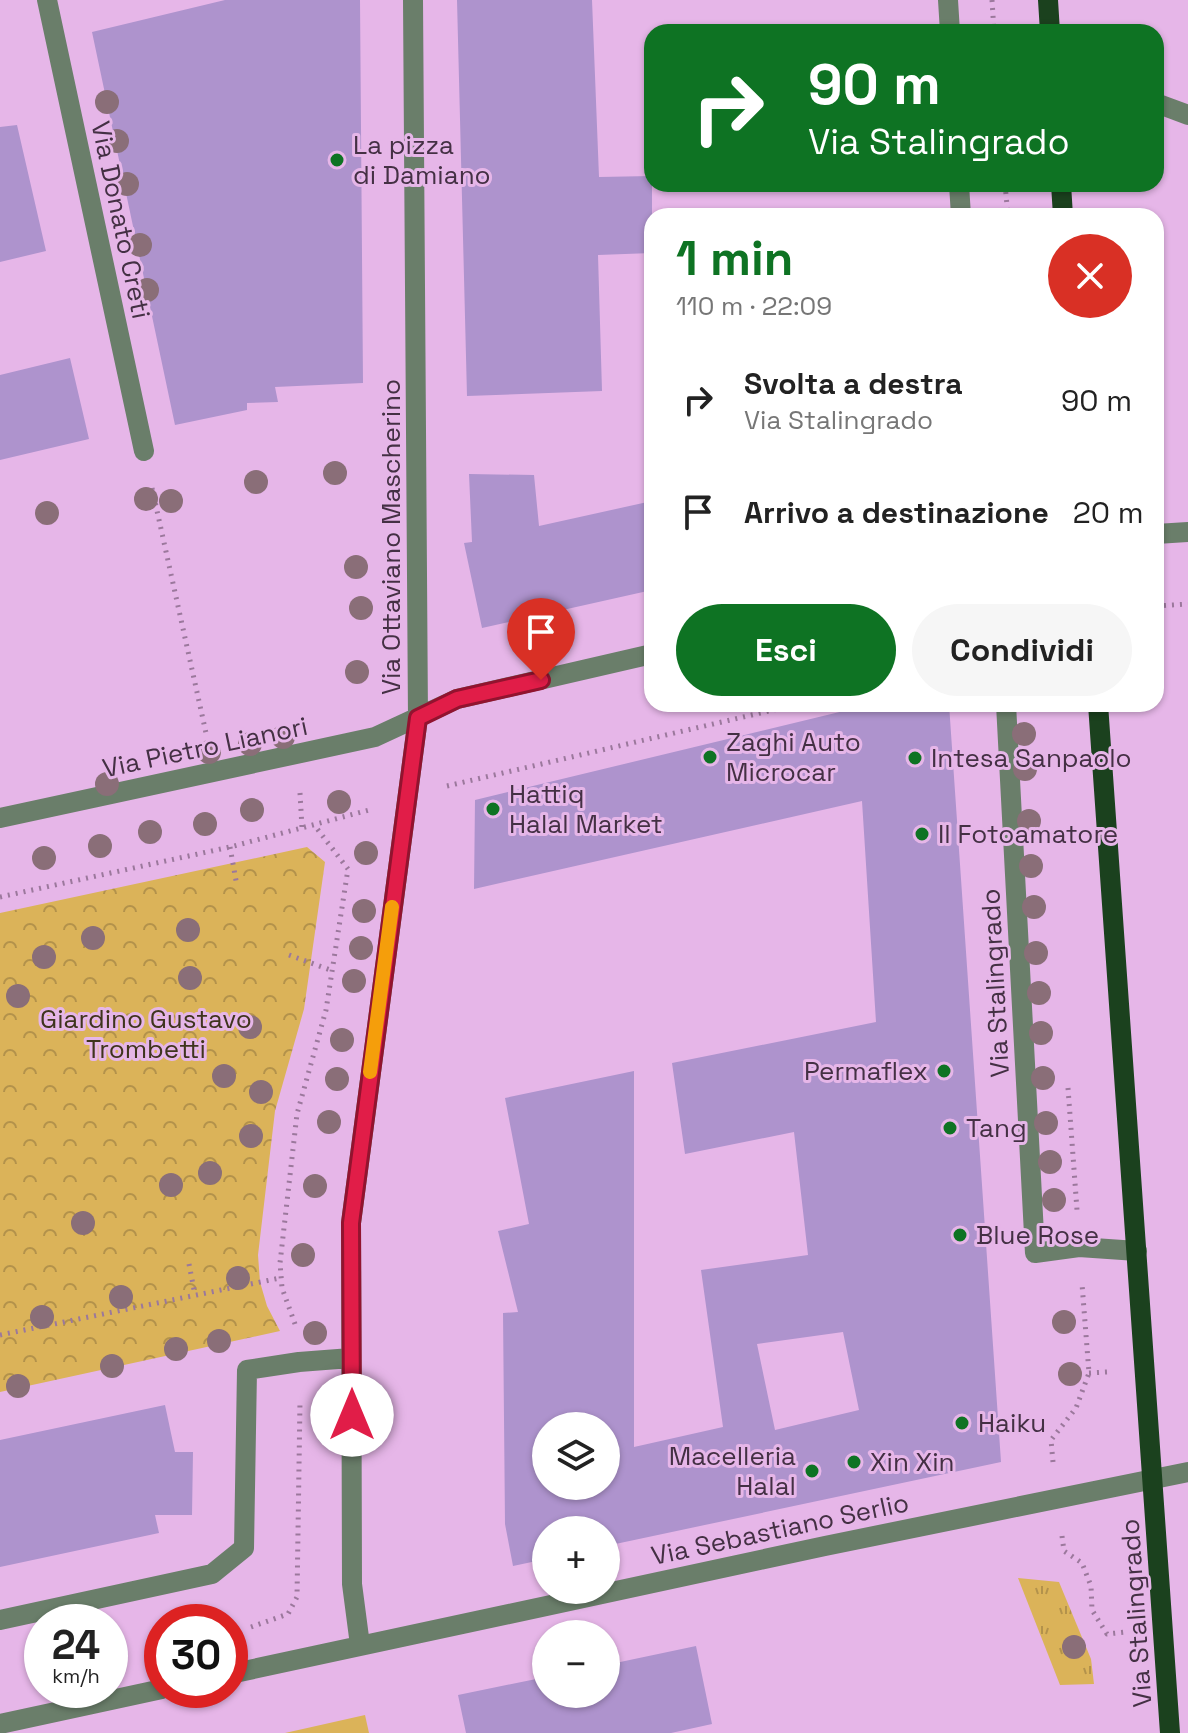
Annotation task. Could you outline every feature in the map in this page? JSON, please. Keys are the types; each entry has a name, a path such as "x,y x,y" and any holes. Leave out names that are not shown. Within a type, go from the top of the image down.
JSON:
{"main road":[{"path":"1048,0 1050,24"},
{"name":"Via Stalingrado","path":"1099,712 1170,1733"}],"street":[{"name":"Via Donato Creti","path":"47,0 144,451"},
{"name":"Via Ottaviano Mascherino","path":"360,1645 353,1601 351,1223 418,718 413,0"},
{"path":"948,0 950,24"},
{"path":"1164,106 1188,115"},
{"path":"1164,534 1188,532"},
{"path":"418,718 457,699 644,656"},
{"name":"Via Stalingrado","path":"1006,712 1035,1253 1079,1247 1137,1251"},
{"name":"Via Pietro Lianori","path":"0,818 375,737 418,718"},
{"path":"0,1620 212,1574 244,1548 247,1370 351,1358"},
{"name":"Via Sebastiano Serlio","path":"248,1670 1188,1472"},
{"path":"0,1724 144,1693"}],"path":[{"path":"992,0 994,24"},
{"path":"144,451 206,733"},
{"path":"1164,606 1188,604"},
{"path":"460,782 764,712"},
{"path":"299,785 302,828"},
{"path":"0,897 230,847 368,810"},
{"path":"299,1336 280,1278 280,1263 297,1114 326,1010 348,869 315,826"},
{"path":"230,847 237,886"},
{"path":"289,955 333,971"},
{"path":"189,1264 195,1295"},
{"path":"0,1335 280,1278"},
{"path":"251,1627 288,1614 297,1597 300,1386"},
{"path":"1057,1498 1064,1551 1082,1563 1091,1586 1092,1610 1107,1634"}],"green space":[{"name":"Giardino Gustavo Trombetti","path":"307,847 325,862 304,1009 275,1111 258,1255 260,1282 267,1306 280,1331 0,1392 0,913"},
{"path":"1018,1578 1059,1582 1091,1659 1094,1684 1060,1685"},
{"path":"365,1715 369,1733 285,1733"}],"building":[{"path":"225,0 360,0 363,383 275,387 278,402 247,403 247,410 175,425 92,32"},
{"path":"457,0 592,0 599,177 644,176 644,192 652,192 652,208 644,208 644,253 598,255 602,391 467,396"},
{"path":"17,125 46,251 0,262 0,127"},
{"path":"70,358 89,439 0,460 0,375"},
{"path":"469,474 534,475 539,526 644,503 644,592 482,628 464,543 472,542"},
{"path":"839,712 950,712 1001,1462 620,1543 620,1516 532,1516 532,1562 513,1566 505,1524 503,1313 518,1312 498,1231 529,1224 505,1098 634,1071 634,1447 723,1427 701,1270 808,1255 794,1132 685,1154 672,1063 876,1022 862,801 474,889 475,800","holes":["843,1332 859,1410 775,1430 757,1344"]},
{"path":"165,1405 175,1452 193,1452 192,1515 155,1515 159,1533 0,1567 0,1440"},
{"path":"696,1646 712,1724 671,1733 466,1733 458,1695 532,1680 532,1708 620,1708 620,1662"}],"slow traffic":[{"path":"370,1072 392,907"}],"place":[{"name":"La pizza di Damiano","path":"337,160"},
{"name":"Zaghi Auto Microcar","path":"710,757"},
{"name":"Intesa Sanpaolo","path":"915,758"},
{"name":"Hattiq Halal Market","path":"493,809"},
{"name":"Il Fotoamatore","path":"922,834"},
{"name":"Permaflex","path":"944,1071"},
{"name":"Tang","path":"950,1128"},
{"name":"Blue Rose","path":"960,1235"},
{"name":"Haiku","path":"962,1423"},
{"name":"Xin Xin","path":"854,1462"},
{"name":"Macelleria Halal","path":"812,1471"}],"route":[{"path":"352,1415 351,1223 418,718 457,699 541,680"}]}
